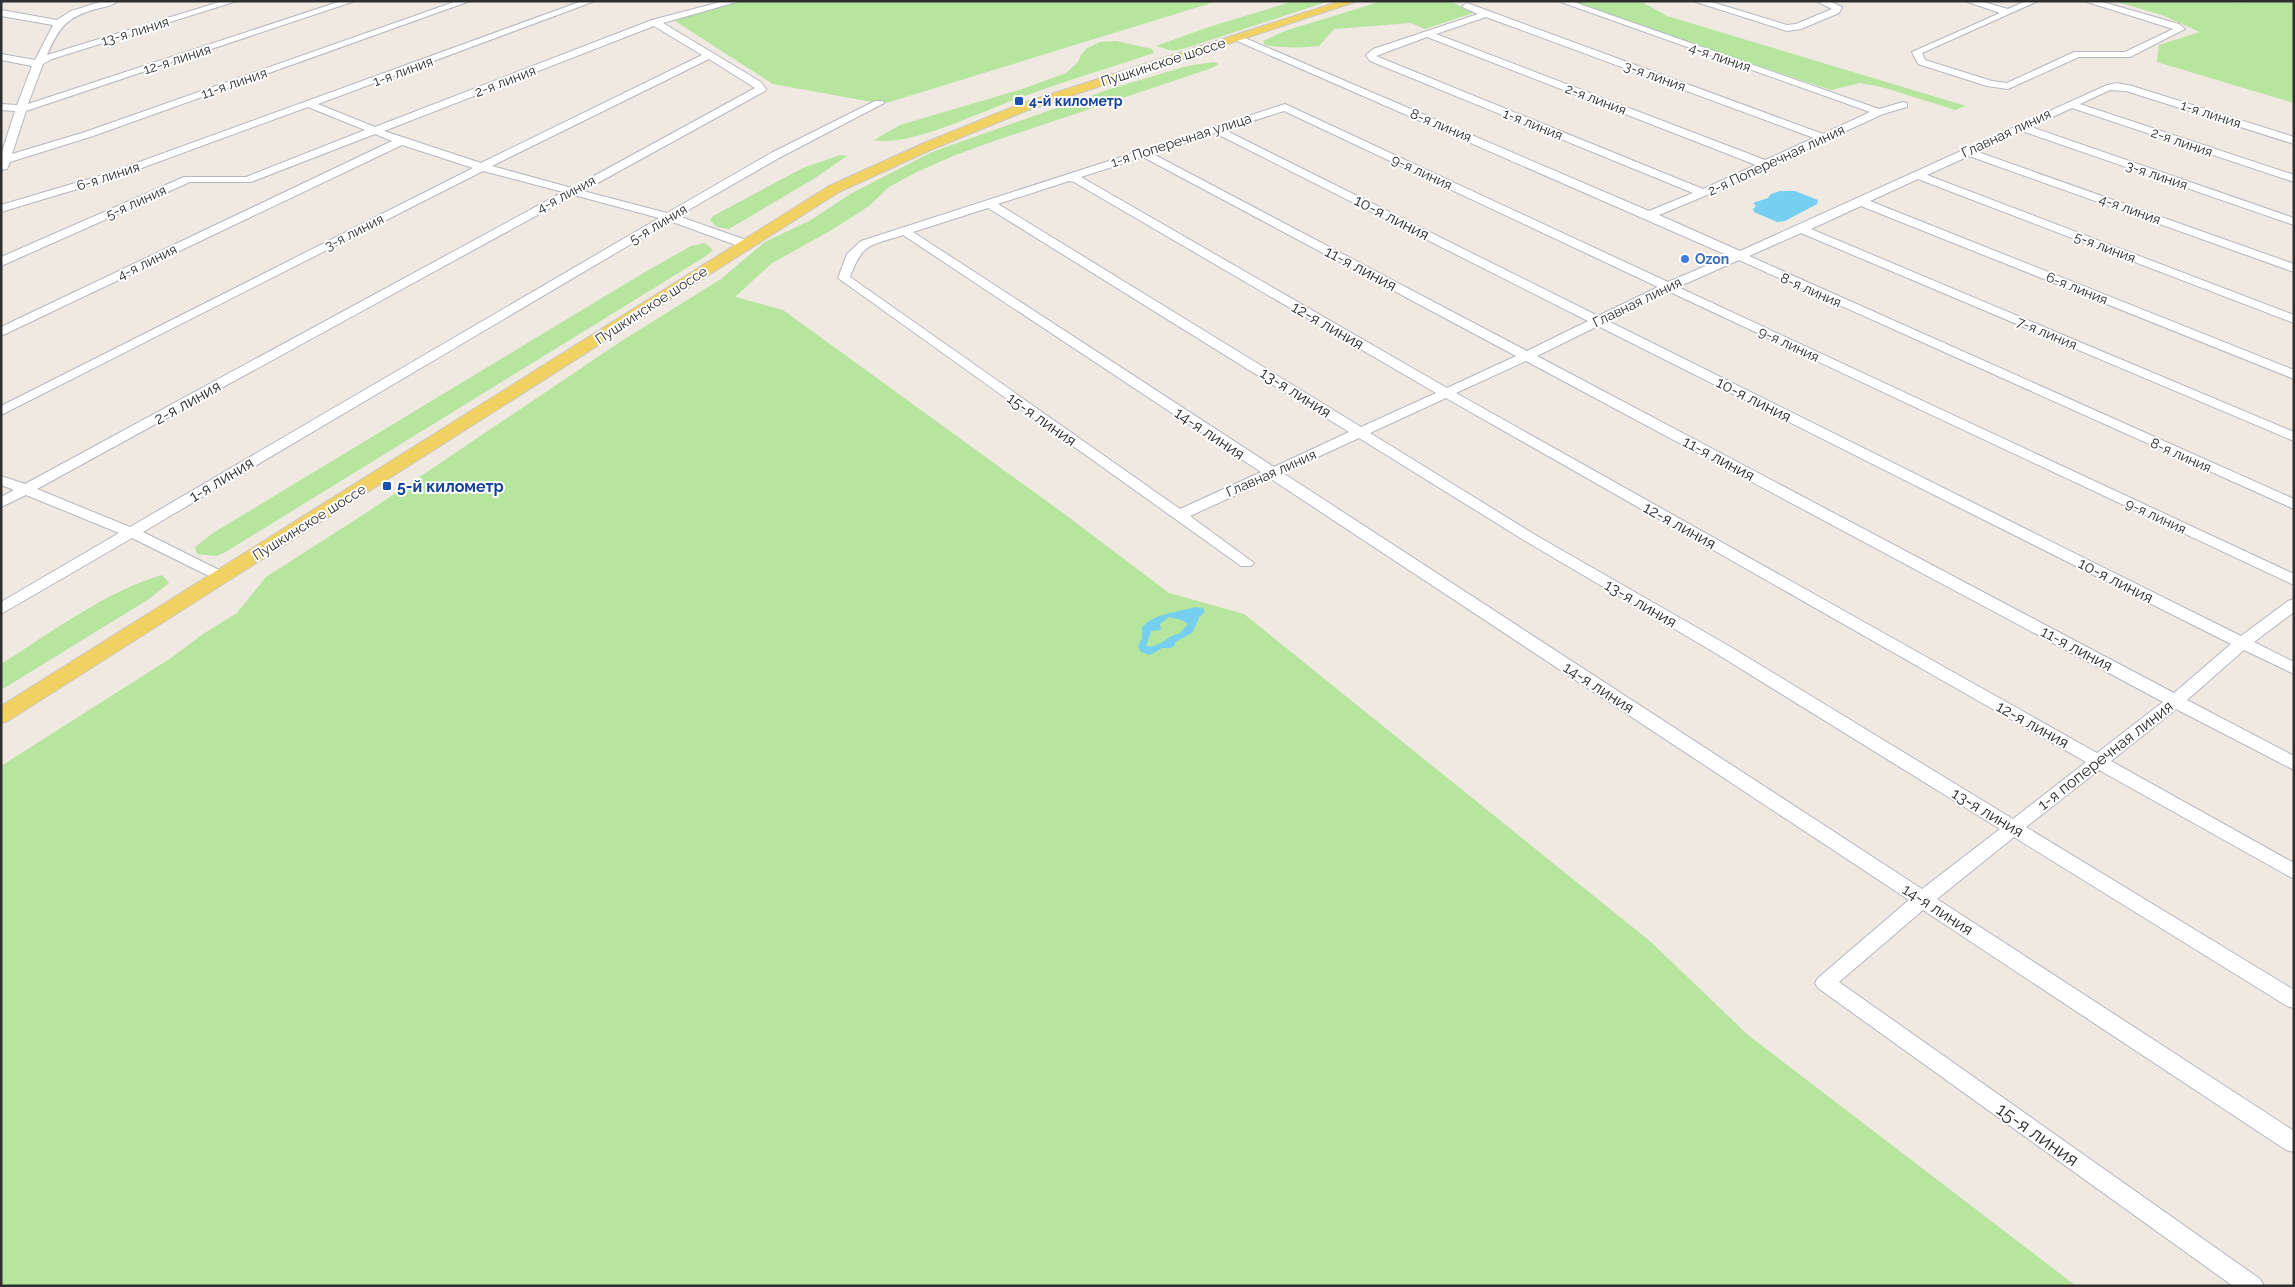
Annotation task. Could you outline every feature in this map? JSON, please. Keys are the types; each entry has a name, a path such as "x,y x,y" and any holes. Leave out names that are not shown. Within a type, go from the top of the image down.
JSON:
{"main road":[{"name":"Пушкинское шоссе","path":"1,716 834,189 902,156 976,124 1085,86 1353,1"}],"street":[{"path":"2,165 22,109 35,63 59,23 70,15 114,1"},
{"name":"13-я линия","path":"35,63 49,57 232,1"},
{"name":"12-я линия","path":"1,107 22,109 351,1"},
{"name":"11-я линия","path":"2,165 466,1"},
{"name":"1-я линия","path":"214,139 592,1"},
{"name":"2-я линия","path":"277,169 655,22 736,1"},
{"name":"3-я линия","path":"1479,1 1467,6 1824,138"},
{"name":"4-я линия","path":"1562,1 1879,112"},
{"path":"1697,1 1787,28 1798,26 1836,11 1837,8 1820,1"},
{"path":"1969,1 2008,12"},
{"path":"2034,1 1917,52 1921,62 1991,84 2008,86 2078,54 2127,55 2180,29 2176,26 2088,1"},
{"path":"1,13 59,23"},
{"path":"1428,34 1486,14"},
{"path":"655,22 708,56 757,84 761,89"},
{"name":"1-я линия","path":"1428,34 1376,51 1371,55 1373,59 1702,193"},
{"name":"2-я линия","path":"1428,34 1764,164"},
{"name":"8-я линия","path":"1238,38 1649,215 2294,505"},
{"name":"3-я линия","path":"1,411 482,167 708,56"},
{"path":"1,57 35,63"},
{"name":"Главная линия","path":"1178,516 1527,356 1667,287 1801,229 2070,104 2107,88 2117,86 2128,88"},
{"name":"1-я линия","path":"2128,88 2294,141"},
{"name":"4-я линия","path":"371,300 761,89"},
{"name":"5-я линия","path":"439,349 803,140 879,103"},
{"name":"2-я линия","path":"2070,104 2294,179"},
{"path":"310,105 401,141 482,167 669,217 745,244"},
{"name":"2-я Поперечная линия","path":"1649,215 1702,193 1879,112 1903,105"},
{"name":"1-я Поперечная улица","path":"845,271 853,254 865,244 1285,107"},
{"name":"9-я линия","path":"1285,107 2294,580"},
{"name":"3-я линия","path":"2020,127 2294,222"},
{"name":"10-я линия","path":"1214,129 2294,669"},
{"name":"6-я линия","path":"1,209 113,175 214,139"},
{"name":"4-я линия","path":"1,332 401,141"},
{"name":"4-я линия","path":"1966,152 2294,268"},
{"name":"11-я линия","path":"1144,153 2294,764"},
{"name":"5-я линия","path":"1,262 188,179 247,180 277,169"},
{"name":"12-я линия","path":"1072,175 1446,393 2294,872"},
{"name":"5-я линия","path":"1916,175 2294,319"},
{"name":"6-я линия","path":"1859,201 2294,375"},
{"name":"13-я линия","path":"990,204 1532,538 1723,650 2294,1000"},
{"name":"7-я линия","path":"1801,229 2294,436"},
{"name":"14-я линия","path":"904,231 1270,473 2294,1143"},
{"name":"15-я линия","path":"845,271 844,278 1246,564"},
{"name":"2-я линия","path":"1,503 371,300"},
{"name":"1-я линия","path":"1,608 131,533 439,349"},
{"path":"1,480 131,533 222,577"},
{"name":"1-я поперечная линия","path":"1825,983 1923,899 2012,827 2175,701 2242,643 2294,604"},
{"name":"15-я линия","path":"1825,983 2252,1286"}],"green space":[{"path":"745,1 1218,1 883,104 773,84 672,19"},
{"path":"1294,1 1329,1 1186,48 1173,51 1156,46 1209,27"},
{"path":"1382,1 1453,1 1473,13 1425,29 1411,23 1334,29 1319,46 1278,47 1265,45 1263,41 1285,31"},
{"path":"1565,1 1640,1 1667,16 1966,106 1955,110 1882,87 1860,83 1831,90"},
{"path":"2114,1 2226,1 2240,3 2245,1 2294,1 2294,103 2157,62 2159,45 2200,32 2162,15"},
{"path":"1116,41 1152,49 1154,53 1033,93 925,134 888,141 874,140 900,125 1022,89 1066,73 1078,62 1087,48 1100,42"},
{"path":"1214,62 1219,64 997,140 917,172 889,187 869,206 830,231 772,263 735,297 783,310 1063,513 1169,593 1244,614 1651,942 1748,1035 2076,1286 1,1286 1,766 171,658 203,634 237,613 266,577 369,511 620,342 721,279 765,242 811,220 852,193 932,152 1110,89 1187,66"},
{"path":"840,155 847,156 815,178 729,229 717,227 710,220 713,216 803,168"},
{"path":"705,243 713,250 706,256 224,553 216,556 197,554 195,547 213,533 640,275 691,246"},
{"path":"162,575 169,583 149,599 1,690 1,664 100,602 121,591"}],"water":[{"path":"1780,191 1795,191 1818,200 1817,204 1785,221 1777,222 1754,212 1753,209 1756,206 1753,203 1768,198 1771,194"},
{"path":"1195,607 1203,608 1205,612 1200,616 1192,633 1175,642 1175,645 1171,648 1162,648 1150,655 1141,652 1138,647 1142,638 1142,627 1148,622 1160,616","holes":["1169,617 1182,620 1188,624 1179,634 1155,646 1146,646 1151,631 1161,630 1160,624"]}],"place":[{"name":"4-й километр","path":"1019,101"},
{"name":"Ozon","path":"1685,259"},
{"name":"5-й километр","path":"387,486"}]}
